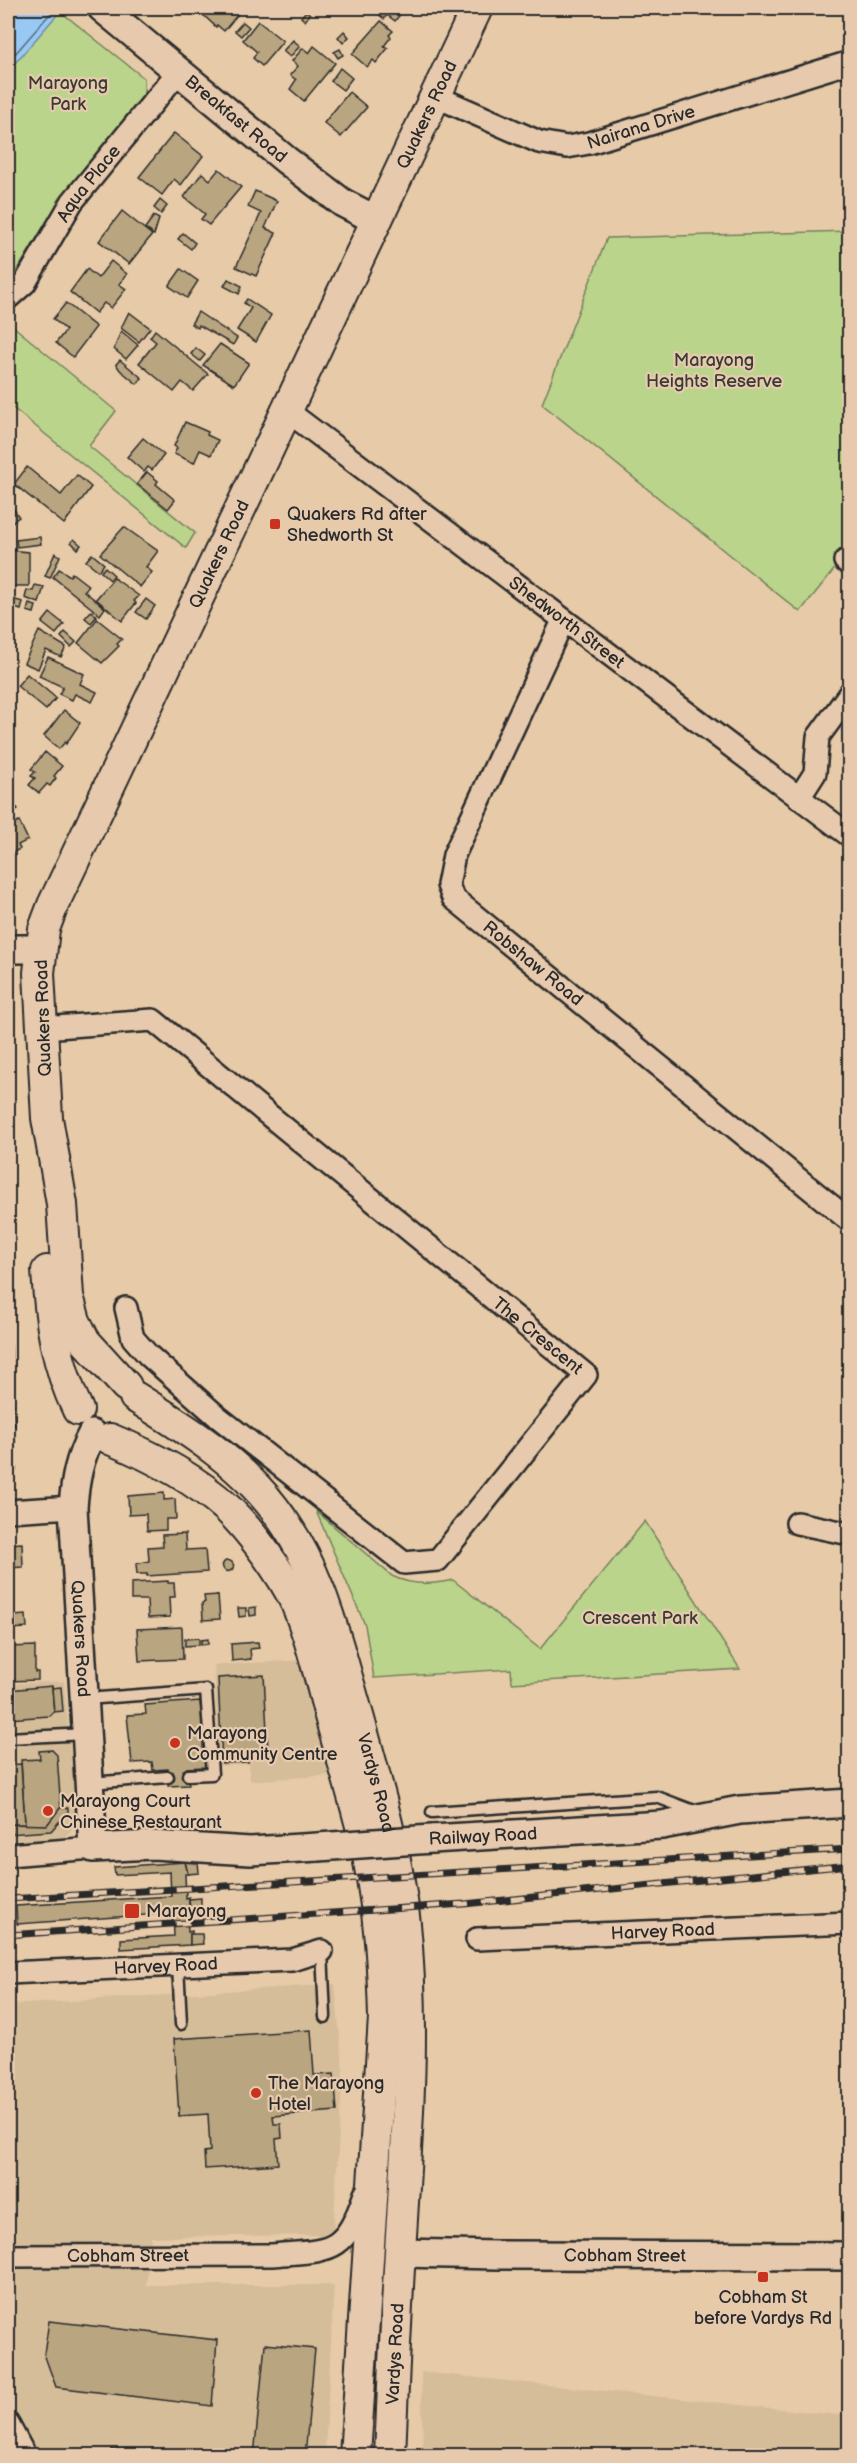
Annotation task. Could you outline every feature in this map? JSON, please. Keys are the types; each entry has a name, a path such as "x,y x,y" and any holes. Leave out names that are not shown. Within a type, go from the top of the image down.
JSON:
{"main road":[{"name":"Quakers Road","path":"94,1428 63,1374 56,1348 49,1299 43,1205 47,1118 40,949 44,929 53,905 477,8"},
{"name":"Quakers Road","path":"47,1118 62,1204 65,1274 75,1321 85,1341 130,1391"},
{"path":"99,1381 118,1381 130,1391 137,1406 134,1424 128,1431 94,1428 84,1392 99,1381"},
{"name":"Vardys Road","path":"130,1391 197,1437 236,1469 274,1507 306,1557 329,1613 390,1835 405,1924 410,2012 410,2086 390,2456"},
{"name":"Vardys Road","path":"94,1428 177,1471 226,1508 263,1551 296,1603 358,1817 374,1890 382,1959 384,2018 355,2456"},
{"name":"Vardys Road","path":"376,2163 384,2230 392,2248 400,2253"},
{"name":"Vardys Road","path":"361,2345 379,2272 391,2257 400,2253"}],"street":[{"name":"Breakfast Road","path":"102,8 326,191 376,220"},
{"name":"Nairana Drive","path":"435,96 539,142 567,147 589,143 849,62"},
{"name":"Aqua Place","path":"8,298 25,283 72,202 178,72"},
{"name":"Shedworth Street","path":"286,410 849,836"},
{"name":"Robshaw Road","path":"563,621 454,855 448,885 453,898 849,1221"},
{"path":"799,798 815,773 818,737 849,693"},
{"path":"8,949 40,949"},
{"name":"The Crescent","path":"42,1028 153,1020 586,1375 438,1560 404,1563 218,1418 148,1355 133,1338 126,1308"},
{"name":"Quakers Road","path":"93,1848 73,1507 76,1476 94,1428"},
{"path":"8,1511 73,1507"},
{"path":"797,1523 849,1534"},
{"name":"Railway Road","path":"8,1855 153,1845 250,1851 318,1847 662,1825 740,1810 849,1803"},
{"name":"Harvey Road","path":"477,1939 849,1923"},
{"name":"Harvey Road","path":"8,1973 292,1960 322,1951"},
{"name":"Cobham Street","path":"8,2256 272,2255 314,2252 342,2241 355,2222 376,2163"},
{"name":"Cobham Street","path":"400,2253 849,2256"}],"lane":[{"path":"85,1699 206,1690 212,1774 188,1775"},
{"path":"8,1738 86,1734"},
{"path":"89,1783 168,1777"},
{"path":"432,1812 657,1797 674,1802 686,1810 712,1814"},
{"path":"322,1951 325,2017"},
{"path":"178,1965 181,2024"}],"shaded area":[{"path":"302,1660 332,1775 250,1781 249,1764 219,1766 214,1665"},
{"path":"64,1681 77,1818 65,1837 53,1841 8,1844 8,1684"},
{"path":"335,1984 343,2069 333,2235 151,2237 146,2285 334,2285 325,2455 8,2456 8,2005"},
{"path":"421,2372 849,2416 849,2455 423,2455"}],"green space":[{"name":"Marayong Park","path":"8,8 56,8 144,78 144,94 63,195 18,269 8,277"},
{"name":"Marayong Heights Reserve","path":"849,231 849,551 800,612 542,404 607,238"},
{"path":"8,322 116,411 89,446 195,533 186,548 8,404"},
{"name":"Crescent Park","path":"316,1511 392,1576 407,1582 422,1584 453,1580 540,1649 645,1521 740,1669 512,1683 511,1669 374,1678 365,1625"}],"water":[{"path":"63,8 8,71 8,9"}],"building":[{"path":"196,8 230,8 238,14 224,31 217,25 216,27"},
{"path":"378,8 405,8 395,21 387,15 384,19 375,11"},
{"path":"306,11 310,14 305,21 301,17"},
{"path":"258,21 283,41 262,66 253,58 257,52 243,40"},
{"path":"381,21 393,31 384,46 388,48 376,63 373,60 367,67 352,54"},
{"path":"243,22 249,27 241,36 235,31"},
{"path":"344,31 349,37 343,43 338,37"},
{"path":"293,40 300,46 290,57 283,51"},
{"path":"314,46 335,63 304,101 290,89 296,80 290,75 298,66 292,61 303,48 309,53"},
{"path":"340,49 343,55 338,58 334,52"},
{"path":"340,68 352,78 343,90 331,81"},
{"path":"349,92 367,107 341,137 324,123"},
{"path":"174,133 203,156 181,185 174,179 162,195 139,177"},
{"path":"219,169 241,187 209,225 201,219 205,214 184,197 202,173 210,180"},
{"path":"255,191 277,201 265,228 276,233 256,276 236,267 261,213 248,207"},
{"path":"160,200 167,206 161,214 154,208"},
{"path":"122,211 152,235 129,264 99,241"},
{"path":"154,216 159,219 154,235 145,228"},
{"path":"183,233 195,243 191,249 178,239"},
{"path":"111,261 127,274 119,284 126,289 111,308 104,303 96,313 70,292 87,269 98,278"},
{"path":"181,269 198,281 187,298 169,286"},
{"path":"228,279 242,286 239,294 224,286"},
{"path":"247,299 271,315 256,342 237,330 251,308 244,303"},
{"path":"66,303 96,327 73,357 56,343 66,330 53,319"},
{"path":"129,312 150,328 139,342 121,328"},
{"path":"198,312 237,338 233,345 199,325 198,328 191,324"},
{"path":"155,330 208,374 193,391 182,382 174,392 139,363 156,342 150,337"},
{"path":"121,331 138,345 126,359 114,349"},
{"path":"220,344 249,363 234,385 203,365"},
{"path":"196,348 205,355 200,361 191,354"},
{"path":"120,360 142,378 137,384 120,370 116,364"},
{"path":"185,422 208,432 207,435 218,440 211,455 200,450 194,463 174,454 177,448 174,446"},
{"path":"143,438 164,455 152,470 148,467 144,472 127,457"},
{"path":"27,467 61,495 77,475 91,487 64,524 14,484"},
{"path":"147,472 158,481 156,484 175,500 168,509 137,484"},
{"path":"8,500 19,517 8,525"},
{"path":"124,527 158,551 146,567 152,572 140,587 100,554"},
{"path":"40,537 41,544 17,547 16,540"},
{"path":"74,539 81,545 78,549 71,542"},
{"path":"8,550 29,552 29,586 8,586"},
{"path":"55,553 60,556 50,578 45,576"},
{"path":"92,554 104,564 99,571 86,561"},
{"path":"105,567 114,575 110,580 101,572"},
{"path":"59,569 70,576 72,573 89,586 84,591 105,608 100,615 53,577"},
{"path":"114,578 139,596 122,621 96,599"},
{"path":"35,585 44,587 39,603 25,598 27,590 33,591"},
{"path":"8,598 23,602 21,610 8,606"},
{"path":"146,599 155,606 146,619 136,612"},
{"path":"29,604 36,606 34,613 27,611"},
{"path":"91,611 97,616 91,623 85,618"},
{"path":"50,613 64,624 56,634 42,623"},
{"path":"97,619 122,639 117,644 119,646 102,663 78,643"},
{"path":"39,631 66,647 61,657 46,650 38,669 24,663"},
{"path":"65,632 76,642 71,647 61,637"},
{"path":"48,657 84,674 80,684 97,692 92,702 75,694 72,700 59,694 63,687 39,676"},
{"path":"27,674 56,698 46,710 17,686"},
{"path":"64,710 80,723 66,744 65,742 59,749 44,736"},
{"path":"45,752 62,766 50,786 47,784 39,793 29,785 35,778 31,776 35,772 31,769"},
{"path":"8,798 18,809 11,816 8,813"},
{"path":"19,821 28,840 18,845 20,849 9,854 8,826"},
{"path":"8,1338 10,1338 12,1369 8,1369"},
{"path":"8,1385 12,1385 15,1426 8,1427"},
{"path":"15,1440 16,1470 8,1470 8,1441"},
{"path":"164,1493 164,1500 175,1499 176,1519 166,1519 166,1530 147,1531 146,1514 129,1515 128,1496"},
{"path":"185,1534 186,1550 205,1549 207,1572 147,1576 147,1574 137,1574 136,1564 149,1561 148,1547 163,1546 162,1535"},
{"path":"22,1543 23,1567 8,1568 8,1544"},
{"path":"228,1560 234,1566 228,1572 222,1566"},
{"path":"168,1581 168,1583 174,1583 175,1597 169,1597 170,1617 148,1618 147,1600 131,1600 131,1583"},
{"path":"218,1595 220,1619 203,1620 204,1596"},
{"path":"12,1601 13,1616 26,1615 27,1628 8,1629 8,1602"},
{"path":"256,1607 256,1615 250,1616 249,1608"},
{"path":"238,1608 246,1608 246,1616 239,1617"},
{"path":"182,1627 183,1659 139,1661 137,1629"},
{"path":"199,1638 199,1645 185,1646 185,1639"},
{"path":"208,1639 208,1644 201,1645 201,1640"},
{"path":"258,1642 259,1648 250,1649 251,1659 232,1661 231,1644"},
{"path":"35,1646 35,1672 38,1672 38,1680 8,1681 8,1647"},
{"path":"264,1675 268,1750 248,1751 248,1762 222,1763 218,1678"},
{"path":"52,1686 54,1712 50,1716 8,1719 8,1690"},
{"path":"61,1687 63,1711 54,1712 52,1688"},
{"path":"200,1701 201,1710 204,1710 205,1767 187,1768 189,1785 168,1786 168,1769 153,1770 152,1762 132,1763 127,1715 146,1714 145,1705"},
{"path":"52,1750 57,1755 61,1810 47,1825 25,1826 21,1760 40,1759 39,1751"},
{"path":"21,1764 25,1824 8,1825 8,1765"},
{"path":"60,1808 68,1808 68,1812 51,1831 8,1834 8,1824 47,1825"},
{"path":"198,1861 199,1873 188,1874 185,1862"},
{"path":"185,1862 188,1874 185,1874 186,1898 189,1897 188,1932 192,1931 190,1945 121,1949 121,1939 174,1936 173,1913 17,1924 16,1906 171,1896 170,1872 115,1875 114,1867"},
{"path":"201,1898 201,1910 190,1911 189,1899"},
{"path":"190,1934 202,1934 203,1944 190,1945"},
{"name":"The Marayong Hotel","path":"311,2030 314,2075 334,2074 337,2111 273,2116 274,2124 281,2124 282,2138 276,2139 278,2164 205,2169 204,2152 210,2151 208,2114 179,2116 174,2039"},
{"path":"49,2321 217,2340 212,2406 56,2387 44,2354"},
{"path":"265,2344 315,2349 305,2456 254,2456"},
{"path":"111,2449 205,2454 111,2456"}],"railway":[{"path":"8,1899 850,1849"},
{"path":"8,1935 464,1904 850,1865"}],"place":[{"name":"Quakers Rd after Shedworth St","path":"275,524"},
{"name":"Marayong Community Centre","path":"175,1743"},
{"name":"Marayong Court Chinese Restaurant","path":"48,1811"},
{"name":"Marayong","path":"132,1911"},
{"name":"The Marayong Hotel","path":"256,2093"},
{"name":"Cobham St before Vardys Rd","path":"763,2277"}]}
